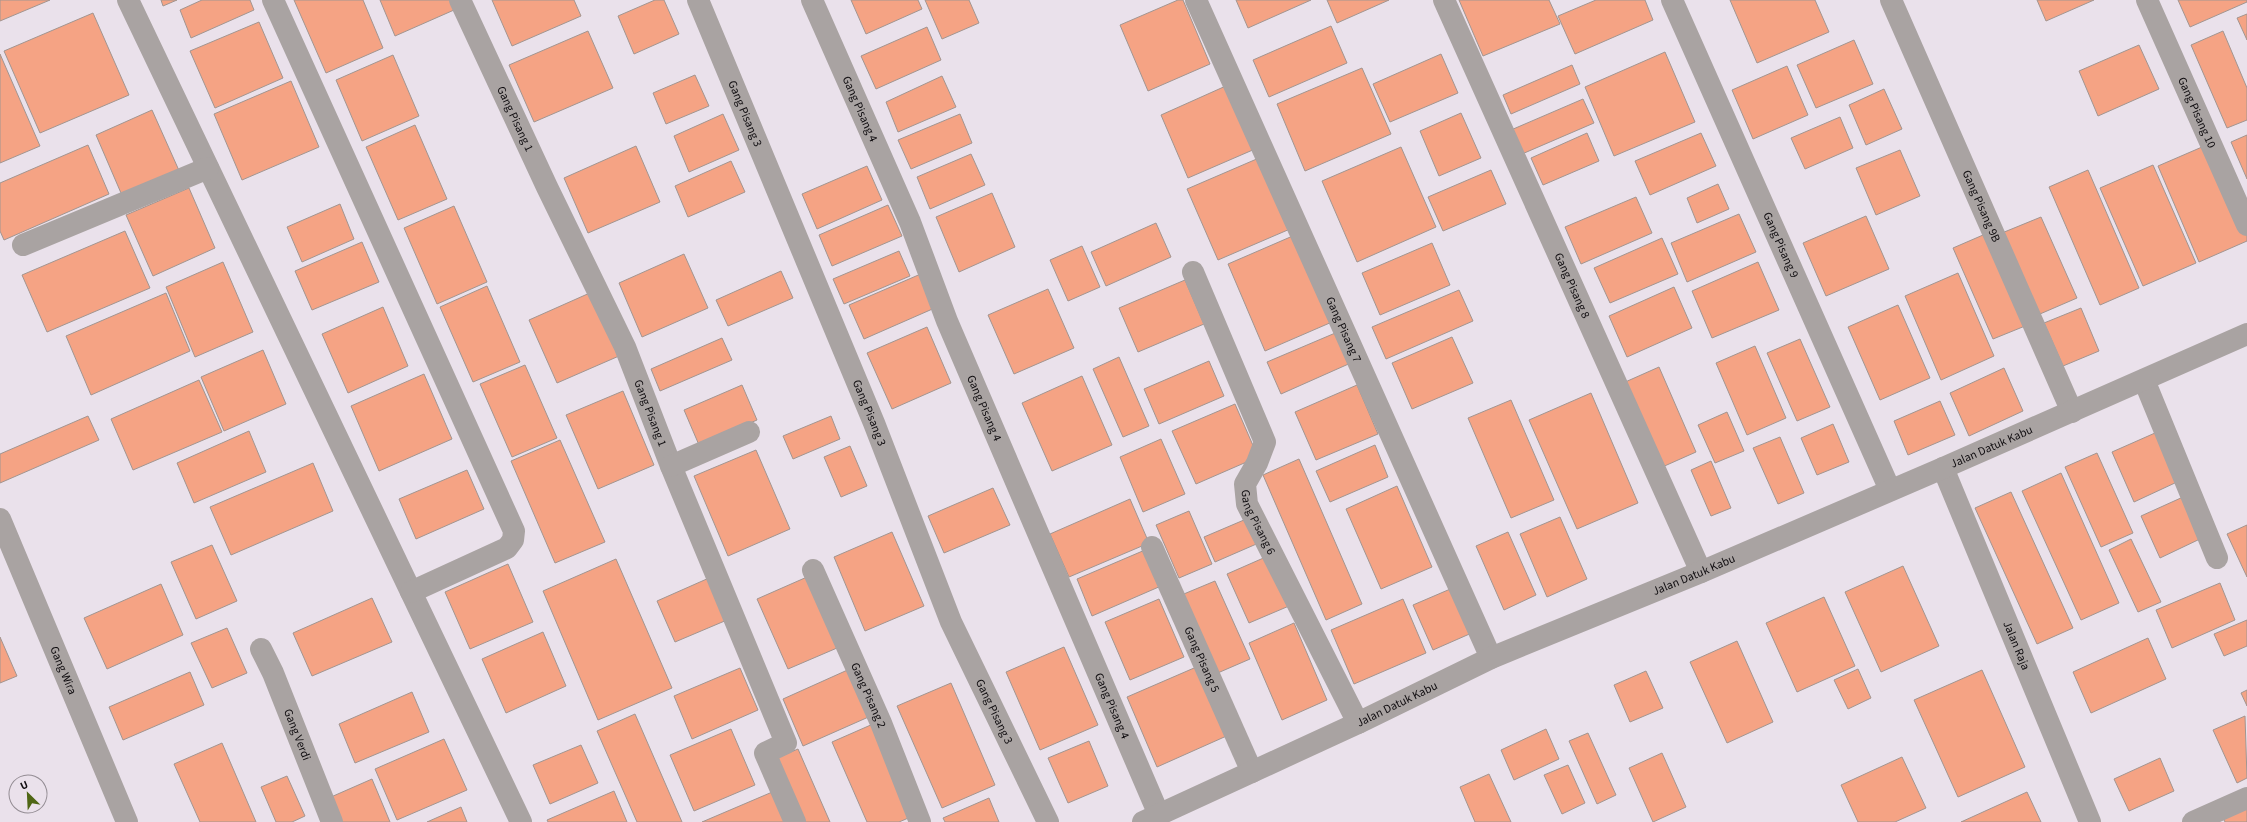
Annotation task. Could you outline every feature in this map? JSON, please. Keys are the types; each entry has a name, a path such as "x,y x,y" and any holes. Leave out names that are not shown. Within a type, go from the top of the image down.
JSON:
{"street":[{"path":"128,0 522,822"},
{"path":"273,0 514,531 513,540 507,548 411,592"},
{"name":"Gang Pisang 1","path":"460,0 547,187 625,346 671,466 786,743 765,753 795,822"},
{"name":"Gang Pisang 3","path":"698,0 874,423 951,622 1048,822"},
{"name":"Gang Pisang 4","path":"812,0 910,222 947,321 1151,819"},
{"name":"Gang Pisang 7","path":"1196,0 1491,658"},
{"name":"Gang Pisang 8","path":"1444,0 1702,572"},
{"name":"Gang Pisang 9","path":"1672,0 1890,490"},
{"name":"Gang Pisang 9B","path":"1892,0 2072,412"},
{"name":"Gang Pisang 10","path":"2147,0 2247,225"},
{"path":"23,245 208,168"},
{"name":"Gang Pisang 6","path":"1193,272 1265,442 1257,463 1245,484 1247,504 1358,723"},
{"name":"Jalan Datuk Kabu","path":"1151,819 1358,723 1491,658 1702,572 2072,412 2247,334"},
{"path":"2144,380 2217,558"},
{"path":"671,466 749,432"},
{"name":"Jalan Raja","path":"1943,468 2090,822"},
{"name":"Gang Wira","path":"0,519 127,822"},
{"name":"Gang Pisang 5","path":"1152,547 1252,772"},
{"name":"Gang Pisang 2","path":"813,570 881,723 920,822"},
{"name":"Gang Verdi","path":"261,649 273,673 332,822"},
{"path":"2193,822 2247,798"}],"building":[{"path":"0,0 50,0 0,21"},
{"path":"161,0 177,0 163,6"},
{"path":"202,0 250,0 254,10 191,38 180,10"},
{"path":"294,0 363,0 383,48 326,73"},
{"path":"380,0 450,0 454,10 395,36"},
{"path":"492,0 574,0 581,16 512,46"},
{"path":"655,0 664,0 679,34 634,54 618,16"},
{"path":"851,0 918,0 922,9 866,34"},
{"path":"925,0 969,0 979,23 942,39"},
{"path":"1178,0 1183,0 1210,64 1148,91 1120,25"},
{"path":"1236,0 1311,0 1248,28"},
{"path":"1327,0 1389,0 1337,23"},
{"path":"1459,0 1549,0 1560,24 1483,56"},
{"path":"1596,0 1645,0 1653,20 1575,54 1558,16"},
{"path":"1730,0 1815,0 1829,32 1757,63"},
{"path":"2037,0 2094,0 2046,21"},
{"path":"2178,0 2247,0 2247,2 2190,27"},
{"path":"93,13 129,95 40,133 4,51"},
{"path":"2247,14 2247,40 2237,18"},
{"path":"259,22 283,78 215,108 190,51"},
{"path":"1331,26 1347,63 1269,97 1253,60"},
{"path":"927,27 941,60 876,89 861,56"},
{"path":"588,31 613,88 534,122 509,65"},
{"path":"2223,31 2247,88 2247,120 2227,128 2191,45"},
{"path":"1854,40 1873,84 1816,108 1797,65"},
{"path":"2139,45 2159,89 2098,116 2079,71"},
{"path":"1665,52 1695,122 1614,156 1585,87"},
{"path":"0,54 40,146 0,163"},
{"path":"1441,54 1458,93 1390,122 1373,84"},
{"path":"393,55 419,116 362,141 336,80"},
{"path":"1572,65 1580,84 1511,114 1503,95"},
{"path":"1787,66 1808,115 1753,139 1732,90"},
{"path":"1362,68 1391,134 1305,171 1277,104"},
{"path":"695,75 709,106 666,124 653,93"},
{"path":"942,76 956,107 898,132 886,102"},
{"path":"291,81 319,147 242,180 214,114"},
{"path":"1228,85 1255,149 1188,178 1161,115"},
{"path":"1884,89 1902,129 1866,145 1849,105"},
{"path":"1583,99 1594,123 1515,157 1504,133"},
{"path":"152,110 181,175 124,200 96,135"},
{"path":"1461,113 1481,158 1439,176 1420,131"},
{"path":"723,114 739,150 689,172 674,136"},
{"path":"960,114 972,143 911,169 898,140"},
{"path":"1840,117 1853,148 1805,169 1791,138"},
{"path":"415,125 447,199 398,220 366,147"},
{"path":"1587,133 1599,161 1543,185 1531,158"},
{"path":"1701,133 1716,166 1650,195 1635,161"},
{"path":"2247,135 2247,179 2231,142"},
{"path":"2209,144 2247,231 2247,241 2199,262 2158,166"},
{"path":"88,145 109,194 4,240 0,231 0,183"},
{"path":"636,146 660,202 588,233 564,178"},
{"path":"1401,147 1436,227 1357,262 1322,181"},
{"path":"1900,150 1920,196 1876,215 1856,168"},
{"path":"971,154 985,185 930,209 917,177"},
{"path":"1259,158 1290,229 1218,260 1187,189"},
{"path":"731,161 745,192 688,217 675,186"},
{"path":"2153,165 2196,263 2143,286 2100,188"},
{"path":"867,166 882,200 817,229 802,194"},
{"path":"1491,170 1506,204 1443,231 1428,197"},
{"path":"2088,170 2139,288 2100,305 2049,187"},
{"path":"1718,184 1729,209 1697,223 1687,198"},
{"path":"189,188 215,248 153,276 126,215"},
{"path":"992,193 1015,247 959,272 936,217"},
{"path":"1636,197 1652,233 1581,264 1565,227"},
{"path":"340,204 354,239 302,262 287,227"},
{"path":"888,205 902,236 832,266 819,235"},
{"path":"454,206 487,282 437,304 404,228"},
{"path":"1739,214 1756,252 1687,282 1671,243"},
{"path":"1866,216 1889,269 1826,296 1803,243"},
{"path":"2041,217 2077,298 2033,317 1997,235"},
{"path":"1156,223 1171,257 1106,286 1091,252"},
{"path":"125,231 150,288 47,332 22,275"},
{"path":"1990,232 2030,324 1993,339 1953,248"},
{"path":"1295,235 1332,322 1265,351 1228,264"},
{"path":"1662,238 1678,274 1610,303 1594,268"},
{"path":"362,242 379,282 312,310 295,271"},
{"path":"1432,243 1450,285 1380,315 1362,273"},
{"path":"1082,246 1100,287 1068,301 1050,260"},
{"path":"899,251 910,276 844,304 833,279"},
{"path":"684,254 708,308 642,337 619,283"},
{"path":"223,262 253,332 195,357 166,287"},
{"path":"1758,262 1779,310 1712,338 1692,291"},
{"path":"781,271 793,298 728,326 716,300"},
{"path":"923,273 937,307 864,339 849,305"},
{"path":"1958,273 1994,356 1941,380 1905,296"},
{"path":"1185,280 1204,324 1138,352 1119,308"},
{"path":"487,286 520,362 473,382 440,307"},
{"path":"1674,287 1692,328 1627,357 1609,316"},
{"path":"1048,289 1074,348 1014,374 988,315"},
{"path":"1459,290 1473,321 1386,359 1372,327"},
{"path":"592,292 619,356 557,383 529,320"},
{"path":"166,293 190,351 91,395 66,336"},
{"path":"1898,305 1930,378 1880,400 1848,327"},
{"path":"383,307 408,366 348,393 322,334"},
{"path":"2081,308 2099,351 2063,366 2044,323"},
{"path":"927,327 951,383 892,409 867,353"},
{"path":"1340,331 1353,362 1281,394 1267,362"},
{"path":"1452,337 1473,383 1412,409 1392,363"},
{"path":"722,338 732,360 660,391 651,369"},
{"path":"1800,339 1830,407 1797,421 1767,353"},
{"path":"1755,346 1786,418 1747,435 1716,363"},
{"path":"263,350 286,404 224,431 201,377"},
{"path":"1119,357 1149,426 1123,437 1093,369"},
{"path":"1209,361 1224,396 1159,424 1144,389"},
{"path":"525,365 557,438 512,457 480,384"},
{"path":"1659,367 1696,452 1660,468 1623,383"},
{"path":"2004,368 2023,411 1969,436 1950,393"},
{"path":"424,374 452,439 379,471 351,406"},
{"path":"1082,376 1112,445 1052,471 1022,403"},
{"path":"199,380 222,432 133,470 111,419"},
{"path":"742,385 757,420 699,445 684,410"},
{"path":"1357,385 1378,434 1316,460 1295,412"},
{"path":"623,391 654,465 598,489 566,415"},
{"path":"1591,393 1638,503 1577,529 1529,420"},
{"path":"1511,400 1554,500 1511,518 1468,418"},
{"path":"1940,401 1955,435 1908,455 1894,421"},
{"path":"1235,404 1258,457 1196,484 1172,431"},
{"path":"1727,412 1744,451 1715,463 1698,425"},
{"path":"88,416 99,440 0,483 0,454"},
{"path":"831,416 840,439 793,459 783,436"},
{"path":"1833,424 1849,462 1817,475 1801,438"},
{"path":"249,431 266,472 194,503 177,463"},
{"path":"2155,433 2177,482 2134,502 2112,452"},
{"path":"1780,437 1804,493 1778,504 1753,448"},
{"path":"1161,439 1185,494 1143,512 1120,457"},
{"path":"560,440 605,542 555,563 511,461"},
{"path":"1375,445 1388,477 1330,502 1316,471"},
{"path":"850,446 867,486 841,497 824,457"},
{"path":"756,450 790,529 728,556 694,476"},
{"path":"2097,453 2133,533 2101,547 2065,467"},
{"path":"1299,459 1362,604 1326,620 1263,475"},
{"path":"1711,461 1731,508 1711,516 1691,470"},
{"path":"313,463 333,511 231,555 210,507"},
{"path":"467,470 484,509 416,539 399,499"},
{"path":"2061,473 2119,603 2081,620 2022,491"},
{"path":"1397,486 1432,567 1381,589 1346,509"},
{"path":"993,488 1010,525 944,553 928,516"},
{"path":"2011,492 2073,628 2037,644 1975,508"},
{"path":"2183,497 2202,538 2160,558 2141,516"},
{"path":"1130,499 1149,543 1069,577 1050,534"},
{"path":"1189,511 1212,564 1179,578 1156,525"},
{"path":"1251,517 1261,542 1215,562 1204,537"},
{"path":"1560,517 1587,579 1547,597 1520,534"},
{"path":"2247,525 2247,577 2227,534"},
{"path":"892,532 924,606 865,631 834,557"},
{"path":"1508,532 1536,595 1504,610 1476,546"},
{"path":"2131,539 2161,602 2138,612 2109,550"},
{"path":"212,545 237,601 196,619 171,562"},
{"path":"1145,550 1161,586 1092,616 1077,579"},
{"path":"1268,556 1289,606 1249,623 1227,574"},
{"path":"616,559 672,688 598,720 543,591"},
{"path":"508,564 533,622 470,649 445,592"},
{"path":"1903,566 1939,646 1881,672 1845,592"},
{"path":"807,577 837,648 788,669 757,599"},
{"path":"709,578 727,620 675,642 657,601"},
{"path":"1215,581 1250,659 1213,675 1179,596"},
{"path":"2220,583 2235,620 2172,648 2156,610"},
{"path":"161,584 183,635 107,669 84,618"},
{"path":"1455,587 1474,632 1433,650 1413,605"},
{"path":"1824,597 1855,666 1797,692 1766,623"},
{"path":"372,598 392,642 312,676 293,633"},
{"path":"1159,599 1184,657 1130,680 1105,622"},
{"path":"1403,599 1426,653 1354,684 1331,630"},
{"path":"2247,620 2247,646 2224,656 2214,634"},
{"path":"1294,623 1327,700 1282,720 1249,643"},
{"path":"227,628 247,673 212,688 191,643"},
{"path":"543,632 566,686 506,713 482,659"},
{"path":"0,637 17,676 0,683"},
{"path":"2148,638 2166,679 2091,713 2073,672"},
{"path":"1737,641 1773,722 1727,743 1690,662"},
{"path":"1064,647 1098,725 1040,750 1006,672"},
{"path":"1201,665 1231,734 1157,767 1127,697"},
{"path":"740,668 758,710 692,739 674,696"},
{"path":"852,668 873,715 803,746 783,699"},
{"path":"1858,669 1871,698 1848,709 1834,680"},
{"path":"1982,670 2025,767 1958,797 1914,700"},
{"path":"1646,671 1663,708 1630,722 1614,685"},
{"path":"190,672 204,705 123,740 109,707"},
{"path":"951,683 995,785 942,808 897,706"},
{"path":"2247,690 2247,706 2241,693"},
{"path":"412,692 429,732 355,763 339,724"},
{"path":"635,714 682,822 637,822 597,731"},
{"path":"2245,716 2247,778 2237,783 2213,730"},
{"path":"873,724 913,816 899,822 867,822 832,742"},
{"path":"731,729 755,785 694,811 670,755"},
{"path":"1546,729 1559,759 1514,780 1501,750"},
{"path":"1588,733 1616,795 1597,804 1569,741"},
{"path":"444,739 467,790 397,820 375,769"},
{"path":"1089,741 1108,786 1068,803 1048,758"},
{"path":"222,743 256,822 200,822 174,764"},
{"path":"581,745 598,783 550,804 533,765"},
{"path":"798,749 830,822 799,822 772,760"},
{"path":"1662,753 1686,807 1653,822 1629,768"},
{"path":"1902,757 1926,808 1895,822 1858,822 1841,785"},
{"path":"2160,758 2174,791 2129,811 2114,779"},
{"path":"1568,765 1585,803 1562,814 1544,775"},
{"path":"1489,774 1511,822 1475,822 1460,787"},
{"path":"287,776 305,816 292,822 276,822 261,787"},
{"path":"372,779 390,822 342,822 331,797"},
{"path":"777,790 791,822 702,822"},
{"path":"614,791 627,822 548,822 547,820"},
{"path":"2027,792 2041,822 1961,822"},
{"path":"989,798 999,822 945,822 943,818"},
{"path":"2247,805 2247,822 2225,822 2222,816"},
{"path":"461,807 467,822 427,822"}]}
